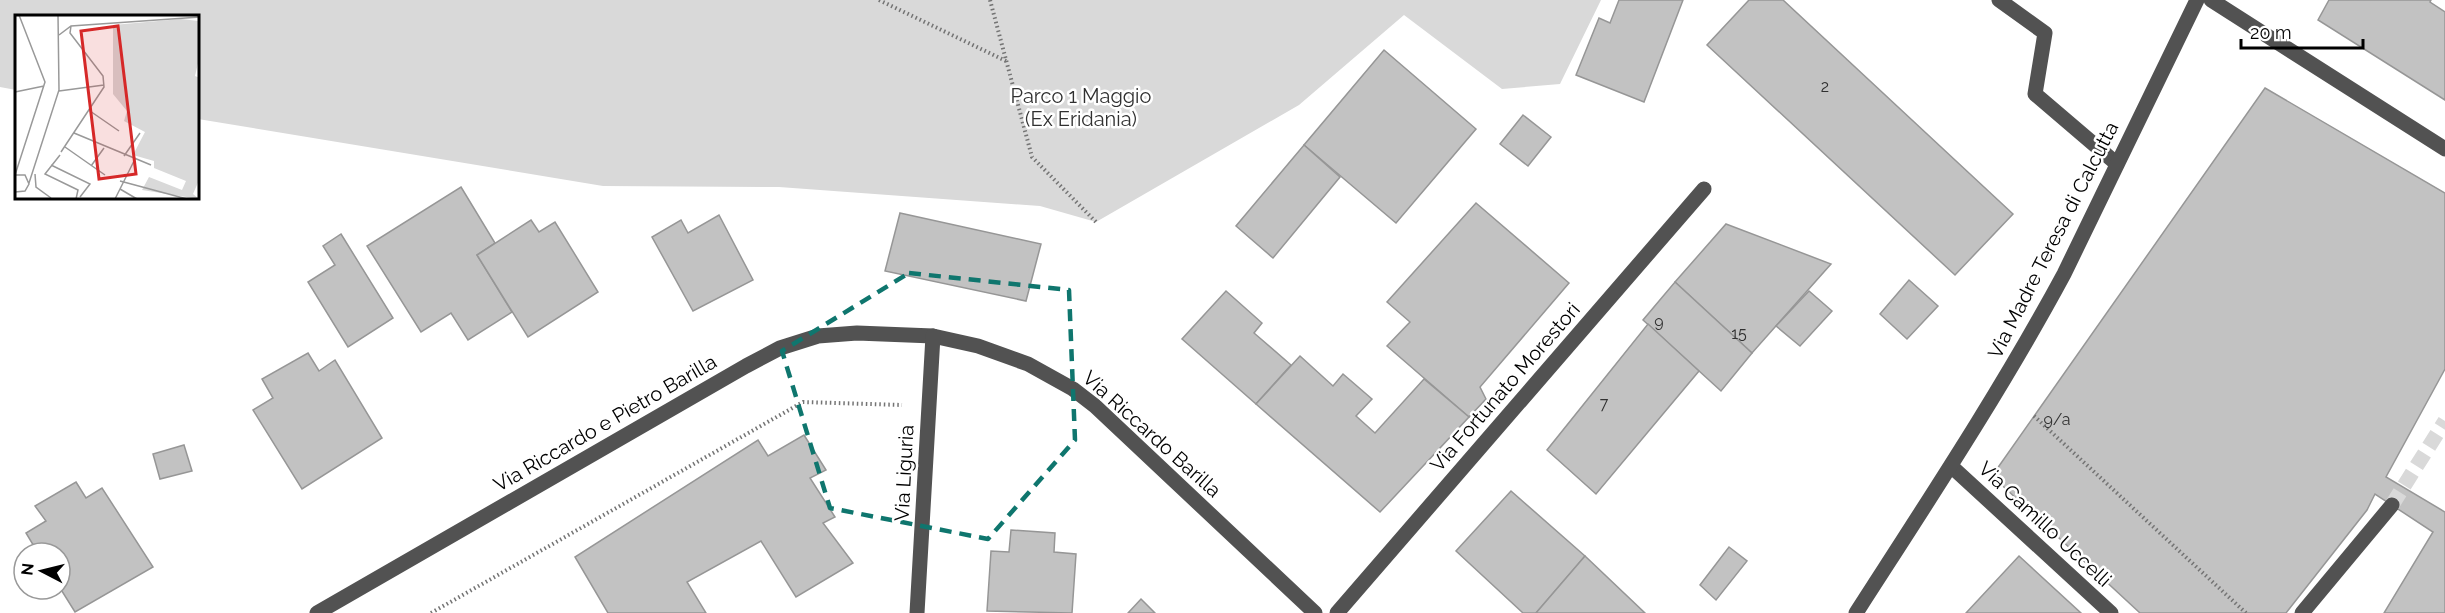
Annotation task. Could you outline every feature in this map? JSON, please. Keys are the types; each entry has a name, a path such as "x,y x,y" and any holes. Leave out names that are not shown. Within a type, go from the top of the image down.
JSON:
{"street":[{"path":"1999,0 2045,33 2035,94 2117,164"},
{"name":"Via Madre Teresa di Calcutta","path":"1856,613 1951,466 2041,318 2197,0"},
{"path":"2211,0 2445,149"},
{"name":"Via Fortunato Morestori","path":"1337,613 1704,189"},
{"name":"Via Riccardo e Pietro Barilla","path":"317,613 780,348 818,336 857,333 933,336"},
{"name":"Via Liguria","path":"917,613 933,336"},
{"name":"Via Riccardo Barilla","path":"933,336 978,346 1028,364 1073,389 1095,406 1315,613"},
{"name":"Via Camillo Uccelli","path":"1951,466 2111,613"},
{"path":"2302,613 2392,505"}],"path":[{"path":"879,0 1006,61"},
{"path":"990,0 1032,157 1096,222"},
{"path":"430,613 803,402 929,406"},
{"path":"2034,416 2246,613"}],"highlighted area":[{"path":"909,273 1069,290 1075,440 988,539 830,508 782,351"}],"green space":[{"name":"Parco 1 Maggio (Ex Eridania)","path":"0,0 1601,0 1560,84 1502,89 1404,15 1299,105 1096,222 1040,206 779,187 603,186 200,119 200,15 15,15 15,90 0,87"}],"building":[{"path":"1619,0 1683,0 1644,102 1576,75 1599,18 1610,23"},
{"path":"1749,0 1783,0 2013,214 1955,275 1707,45"},
{"path":"2329,0 2431,0 2430,2 2445,12 2445,100 2318,20"},
{"path":"1384,50 1476,129 1396,223 1304,145"},
{"path":"2265,88 2445,193 2445,369 2386,477 2445,512 2445,613 2384,613 2433,532 2375,494 2367,510 2286,613 2140,613 1992,476"},
{"path":"1523,115 1551,137 1528,166 1500,144"},
{"path":"1304,145 1340,177 1273,258 1236,226"},
{"path":"461,187 495,243 477,255 512,312 468,340 451,313 421,332 367,246"},
{"path":"1476,203 1569,283 1480,387 1486,399 1469,417 1387,346 1410,322 1387,302"},
{"path":"900,213 1041,244 1026,301 885,271"},
{"path":"719,215 753,280 693,311 652,237 681,220 688,233"},
{"path":"531,220 539,232 555,222 598,292 528,337 477,255"},
{"path":"1726,224 1831,264 1752,353 1675,282"},
{"path":"341,234 393,318 348,347 308,282 335,265 323,246"},
{"path":"1909,280 1938,306 1907,339 1880,314"},
{"path":"1675,282 1752,353 1721,391 1643,320"},
{"path":"1226,291 1262,323 1254,333 1291,365 1256,404 1182,339"},
{"path":"1809,291 1832,311 1800,346 1776,326"},
{"path":"1648,324 1699,371 1596,494 1547,450"},
{"path":"308,353 319,371 335,360 382,438 302,489 253,410 273,398 262,379"},
{"path":"1300,356 1333,386 1343,374 1372,399 1356,416 1375,433 1424,379 1469,417 1380,512 1256,404"},
{"path":"804,435 826,470 810,478 835,517 823,523 853,563 796,597 761,541 687,582 706,613 608,613 575,557 758,440 768,456"},
{"path":"184,445 192,471 160,479 153,454"},
{"path":"76,482 86,498 102,488 153,567 75,612 68,601 72,601 72,541 31,541 26,533 46,521 35,506"},
{"path":"1511,491 1585,556 1536,613 1523,613 1456,551"},
{"path":"1011,530 1055,533 1054,552 1076,554 1072,613 987,611 991,551 1009,552"},
{"path":"1729,547 1747,561 1716,600 1700,585"},
{"path":"1585,556 1645,613 1536,613"},
{"path":"2019,556 2081,613 1966,613"},
{"path":"1141,599 1155,613 1128,613"}],"tunnel":[{"path":"2392,505 2445,421"}]}
